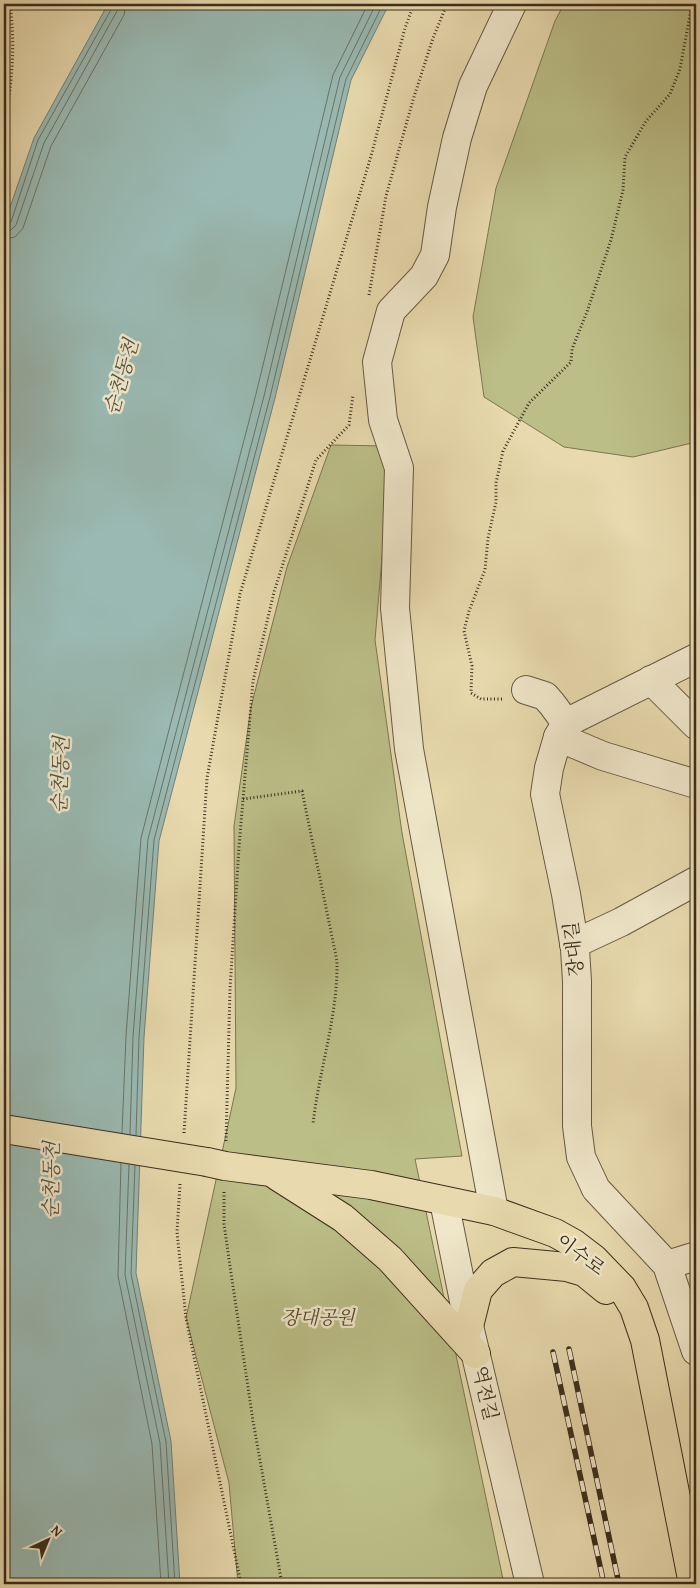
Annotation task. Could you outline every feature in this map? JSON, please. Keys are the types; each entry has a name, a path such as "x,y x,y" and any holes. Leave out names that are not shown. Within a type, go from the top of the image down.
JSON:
{"main road":[{"name":"이수로","path":"4,1129 216,1164 371,1184 494,1211 555,1233 573,1243 594,1260 622,1288 634,1308 645,1340 693,1584"},
{"path":"269,1171 343,1218 370,1241 417,1287 476,1354"},
{"path":"470,1326 478,1290 493,1273 513,1262 568,1267 584,1272 602,1286 617,1302 645,1340"}],"street":[{"path":"494,1211 409,749 395,608 399,468 383,420 377,362 392,311 424,276 435,255 442,206 458,138 473,86 512,4"},
{"path":"562,730 651,680 696,658"},
{"path":"651,680 696,726"},
{"path":"526,690 545,696 552,704 562,730 603,756 696,784"},
{"name":"장대길","path":"562,730 549,768 545,794 566,894 574,944 577,981 576,1126 581,1157 596,1189 667,1265"},
{"path":"574,944 621,922 696,881"},
{"name":"역전길","path":"444,1201 476,1354 530,1584"},
{"path":"696,1256 667,1265 696,1351"}],"path":[{"path":"4,122 13,62 13,22 10,4"},
{"path":"184,1134 207,778 240,594 368,166 404,28 414,4"},
{"path":"369,299 386,196 413,100 446,4"},
{"path":"526,690 506,699 481,699 470,693 472,666 464,632 469,611 485,570 488,538 496,502 496,483 503,451 529,403 571,362 572,349 611,240 624,190 625,157 646,121 670,94 680,69 692,4"},
{"path":"282,1584 253,1421 216,1164 253,681 274,592 316,460 349,425 354,391"},
{"path":"243,799 302,791 338,961 338,986 316,1099 313,1124"},
{"path":"180,1183 177,1232 186,1318 241,1584"}],"green space":[{"path":"564,4 696,4 696,442 633,457 564,447 484,397 473,317 496,188 555,21"},
{"name":"장대공원","path":"331,445 387,446 385,523 375,640 402,833 462,1156 415,1159 504,1584 238,1584 229,1483 186,1318 236,1088 234,826 251,707 287,567"}],"water":[{"name":"순천동천","path":"108,4 389,4 351,80 275,398 159,841 144,1037 136,1273 171,1441 180,1584 4,1584 4,230 34,138"}],"railway":[{"path":"569,1349 619,1584"},
{"path":"553,1352 604,1584"}]}
